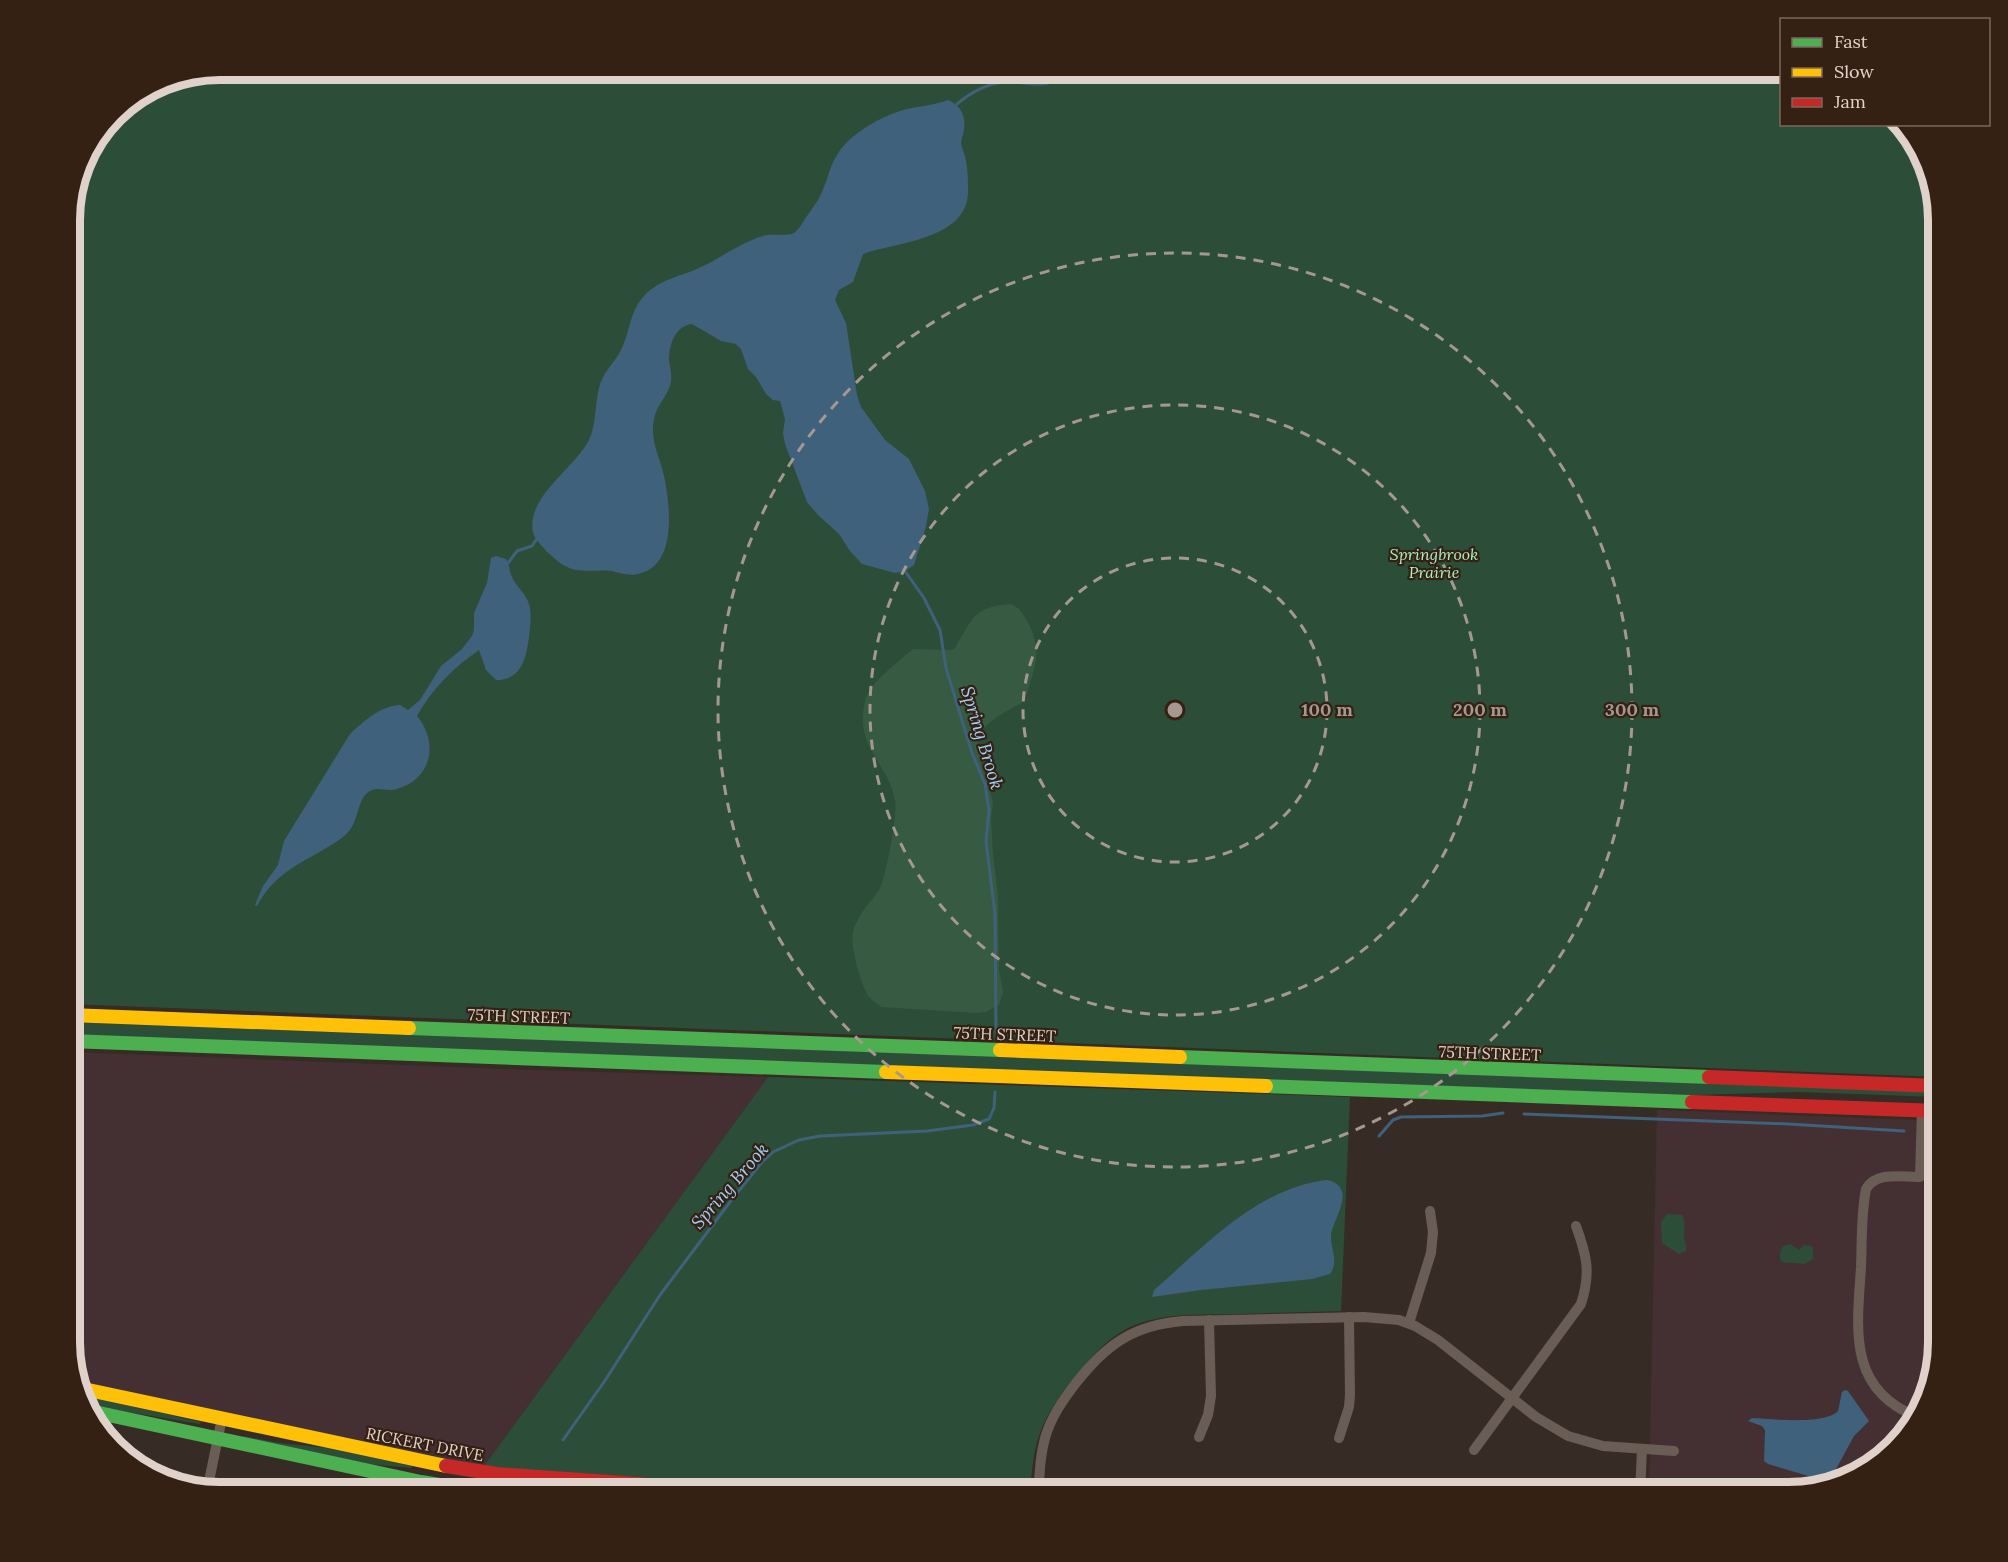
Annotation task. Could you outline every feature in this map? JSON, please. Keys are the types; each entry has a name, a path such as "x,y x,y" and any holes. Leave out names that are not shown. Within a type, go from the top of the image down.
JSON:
{"main road":[{"name":"75TH STREET","path":"80,1015 1928,1086"},
{"path":"80,1041 1928,1110"},
{"name":"RICKERT DRIVE","path":"88,1390 425,1462 497,1474 612,1482"},
{"path":"99,1413 421,1482"}],"street":[{"path":"1909,1413 1888,1401 1870,1380 1860,1355 1857,1329 1866,1189 1875,1179 1882,1177 1920,1177 1922,1110"},
{"path":"1409,1323 1432,1246 1430,1211"},
{"path":"1474,1450 1581,1304 1588,1268 1586,1253 1576,1226"},
{"path":"1339,1438 1349,1407 1349,1317"},
{"path":"1040,1482 1042,1448 1048,1427 1067,1395 1095,1360 1114,1343 1138,1329 1167,1322 1376,1317 1409,1323 1438,1340 1536,1417 1568,1436 1603,1446 1674,1451"},
{"path":"1199,1437 1208,1415 1211,1396 1209,1320"},
{"path":"209,1481 222,1418"},
{"path":"1641,1482 1642,1450"}],"shaded area":[{"path":"80,1052 768,1077 484,1466 444,1460 85,1383 80,1351"},
{"path":"1657,1110 1928,1121 1927,1361 1921,1387 1900,1428 1881,1448 1866,1459 1825,1478 1788,1482 1649,1482"}],"green space":[{"name":"Springbrook Prairie","path":"220,80 1780,80 1780,126 1893,126 1905,142 1921,175 1926,192 1928,220 1928,1077 80,1004 80,211 84,183 98,150 108,134 127,114 150,98 183,84"},
{"path":"1011,604 1020,611 1032,633 1036,652 1034,670 1025,701 998,716 982,729 978,737 980,759 993,802 991,819 998,896 999,970 1003,992 999,1005 986,1012 976,1013 881,1007 870,998 863,985 852,939 856,923 882,883 895,818 895,800 891,787 867,741 864,729 863,715 866,698 879,679 913,649 951,650 955,648 975,616 981,611"},
{"path":"80,1022 1928,1092 1928,1097 1799,1092 1695,1095 80,1035"},
{"path":"768,1077 1350,1097 1341,1311 1181,1315 1154,1319 1120,1332 1087,1363 1063,1392 1046,1418 1037,1443 1031,1482 718,1482 484,1466"},
{"path":"1667,1214 1682,1215 1684,1220 1686,1251 1679,1254 1662,1243 1661,1222"},
{"path":"1790,1244 1799,1250 1804,1245 1811,1246 1813,1259 1805,1264 1782,1262 1781,1250 1783,1246"},
{"path":"91,1397 201,1422 200,1424 96,1407"},
{"path":"243,1436 328,1448 412,1466 411,1468 358,1463 243,1438"},
{"path":"488,1480 515,1482 488,1482"}],"water":[{"path":"948,100 959,108 964,119 961,143 967,165 968,193 964,209 955,221 943,230 927,237 863,254 853,282 839,290 835,300 846,323 857,395 861,407 885,440 909,459 925,491 929,509 914,565 905,571 895,573 862,564 850,551 839,534 807,502 785,444 783,433 785,419 780,401 773,400 766,394 756,377 748,369 741,349 736,344 721,341 692,324 681,328 674,337 669,360 671,382 655,414 654,421 654,442 664,476 669,518 665,547 660,559 651,569 632,575 612,571 576,570 565,566 552,556 534,536 533,519 537,507 544,495 589,440 600,383 620,352 634,312 642,298 660,283 697,269 754,239 767,235 794,233 823,191 836,156 853,136 891,114"},
{"path":"496,556 506,559 514,581 529,604 531,616 529,637 524,660 517,672 505,679 496,680 486,670 479,650 452,671 429,697 417,716 424,726 430,748 425,768 418,777 397,789 376,789 366,794 347,834 278,879 257,906 255,905 263,886 278,865 284,841 350,734 367,719 386,708 400,705 408,710 420,700 441,666 462,649 472,636 474,613 487,583 491,558"},
{"path":"1327,1180 1337,1184 1343,1197 1332,1231 1334,1265 1330,1274 1312,1279 1152,1297 1154,1290 1193,1255 1255,1207 1278,1194 1302,1185"},
{"path":"1848,1391 1869,1421 1854,1436 1833,1475 1817,1479 1764,1461 1765,1430 1762,1426 1748,1421 1752,1418 1810,1420 1822,1418 1838,1411 1842,1392"}],"waterway":[{"name":"Spring Brook","path":"957,104 967,96 997,83 1046,84 1056,80"},
{"path":"508,563 517,551 532,546 536,540"},
{"name":"Spring Brook","path":"905,571 924,598 940,630 946,668 972,753 985,784 989,811 986,841 995,914 996,1032"},
{"name":"Spring Brook","path":"563,1440 604,1382 660,1295 733,1198 773,1152 799,1140 820,1136 927,1131 973,1125 989,1119 994,1108 995,1092"},
{"path":"1379,1136 1393,1120 1401,1117 1482,1116 1503,1113"},
{"path":"1524,1114 1788,1124 1904,1131"}],"traffic: fast":[{"path":"409,1028 1000,1050"},
{"path":"80,1041 886,1072"},
{"path":"1180,1057 1709,1077"},
{"path":"1266,1086 1692,1102"},
{"path":"99,1413 421,1482"}],"traffic: slow":[{"path":"80,1015 409,1028"},
{"path":"1000,1050 1180,1057"},
{"path":"886,1072 1266,1086"},
{"path":"88,1390 446,1466"}],"traffic: jam":[{"path":"1709,1077 1928,1086"},
{"path":"1692,1102 1928,1111"},
{"path":"446,1466 497,1474 609,1482"}]}
